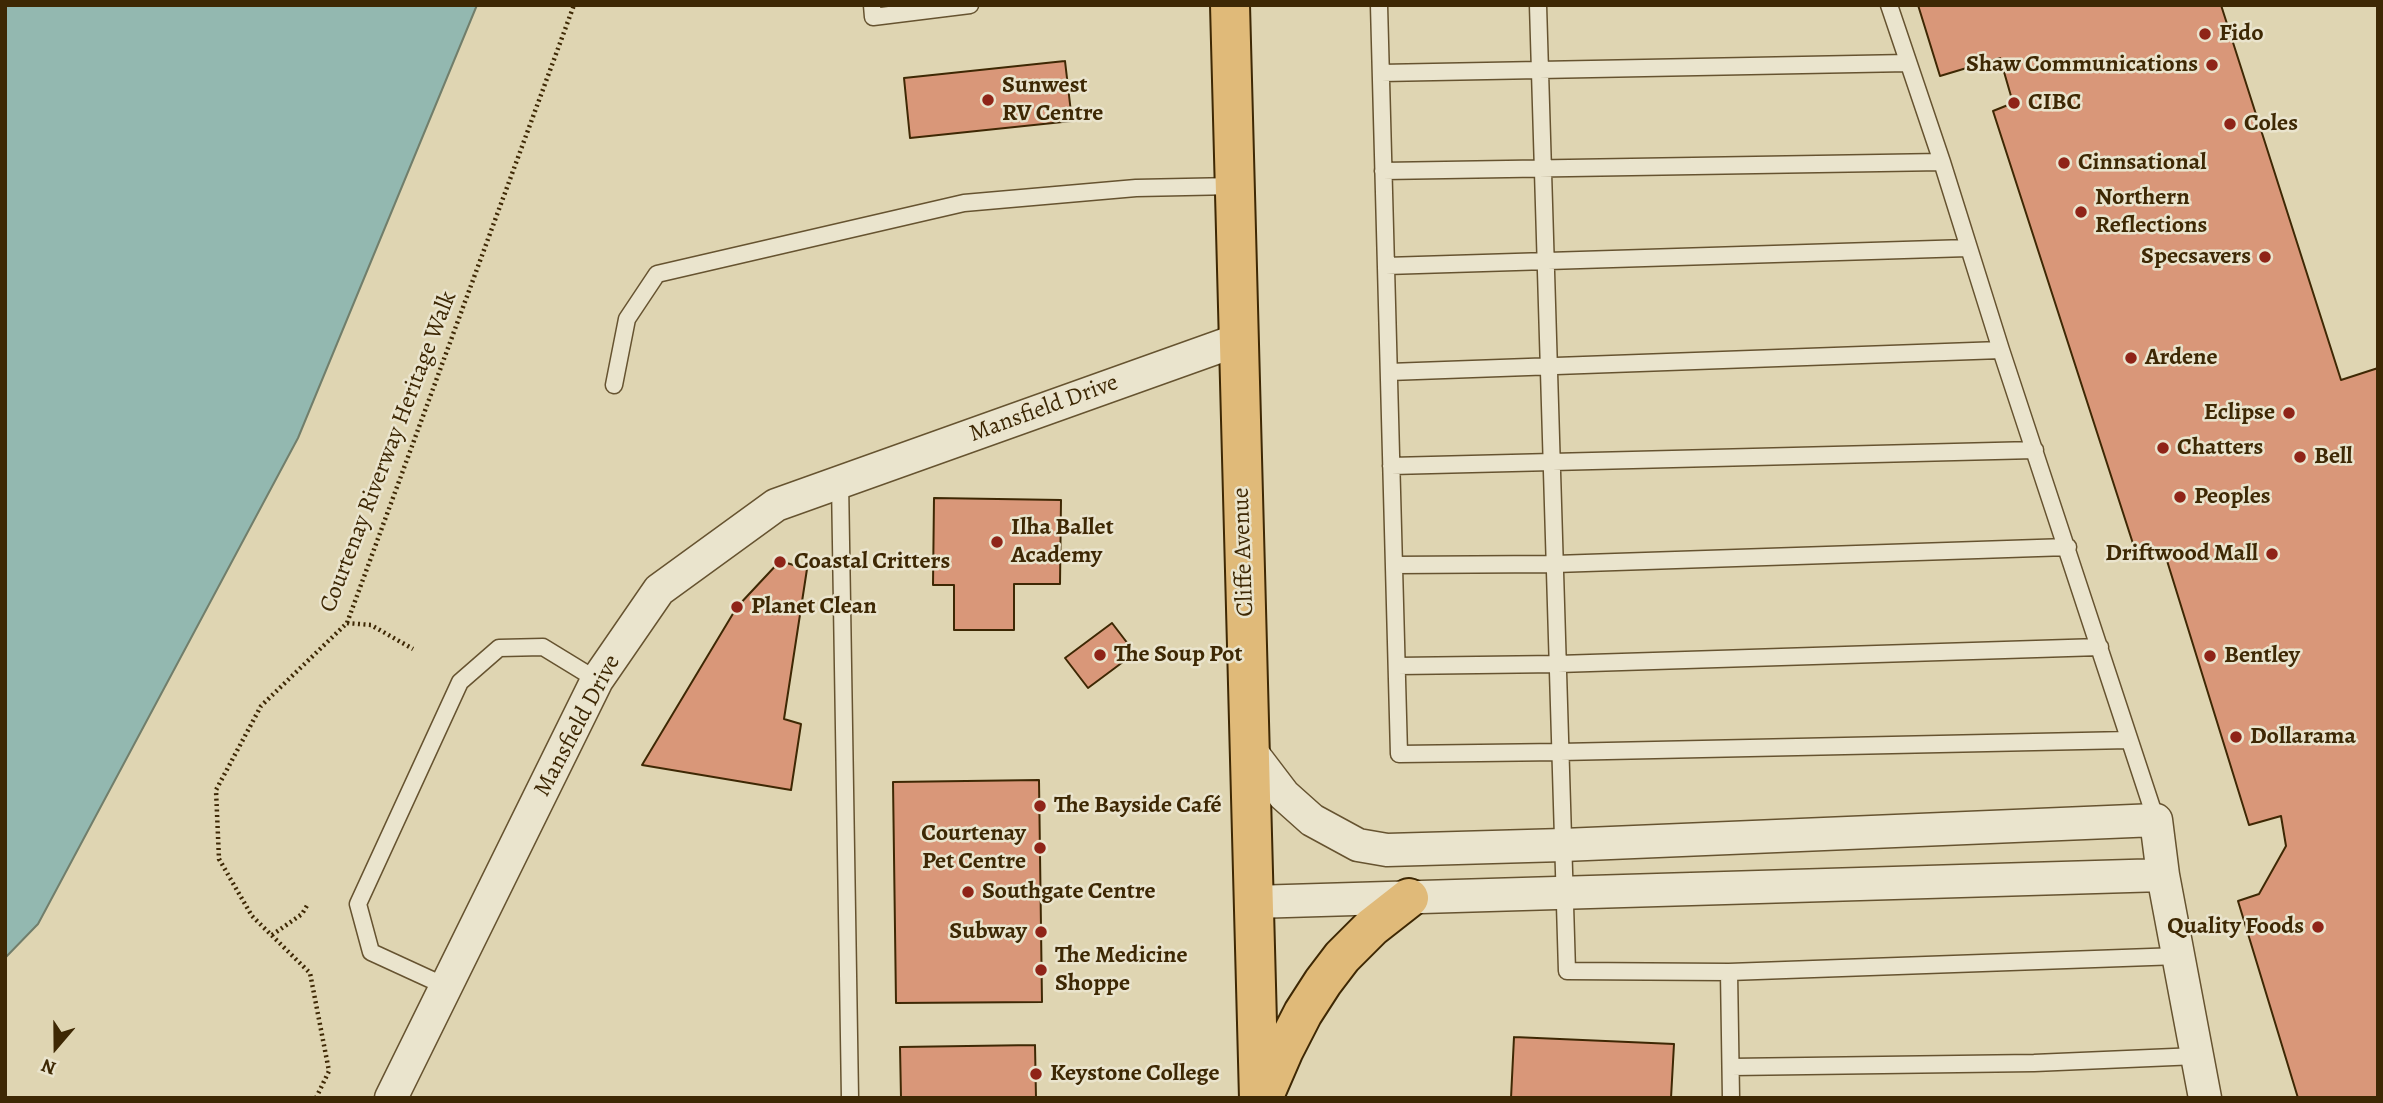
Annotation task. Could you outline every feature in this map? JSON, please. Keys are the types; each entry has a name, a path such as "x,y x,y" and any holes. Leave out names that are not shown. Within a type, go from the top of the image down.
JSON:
{"main road":[{"name":"Cliffe Avenue","path":"1230,5 1261,1098"},
{"path":"1261,1098 1303,1013 1323,982 1342,957 1372,927 1409,898"}],"street":[{"name":"Mansfield Drive","path":"391,1098 597,680 659,590 776,505 1238,340"},
{"path":"1250,749 1284,795 1312,820 1358,845 1387,850 2156,820 2163,875 2205,1098"},
{"path":"1254,902 2163,875"}],"lane":[{"path":"872,5 873,17 970,5"},
{"path":"1379,5 1399,754 2129,740"},
{"path":"1538,5 1567,971 1729,972 2179,956"},
{"path":"1889,5 2156,820"},
{"path":"1381,73 1908,63"},
{"path":"1383,171 1942,162"},
{"path":"614,385 627,319 657,274 964,203 1136,188 1235,186"},
{"path":"1386,266 1968,248"},
{"path":"1389,372 2001,350"},
{"path":"1391,466 2035,450"},
{"path":"840,481 850,1098"},
{"path":"1394,565 1555,564 2068,547"},
{"path":"1397,666 1558,664 2100,646"},
{"path":"445,986 371,952 358,904 460,682 499,648 543,647 597,680"},
{"path":"1729,972 1731,1098"},
{"path":"1731,1067 2034,1063 2197,1056"}],"path":[{"name":"Courtenay Riverway Heritage Walk","path":"316,1098 329,1071 310,974 252,916 219,859 216,790 261,706 347,623 574,5"},
{"path":"347,623 371,625 413,649"},
{"path":"272,935 302,914 307,904"}],"water":[{"path":"5,5 477,5 298,438 38,924 5,958"}],"building":[{"name":"Driftwood Mall","path":"1918,5 2221,5 2341,380 2378,368 2378,1098 2298,1098 2238,901 2259,894 2286,846 2281,816 2249,825 2164,551 2137,556 1993,111 2013,103 2000,58 1940,76"},
{"name":"Sunwest RV Centre","path":"1065,61 1072,121 910,138 904,78"},
{"name":"Ilha Ballet Academy","path":"934,498 1061,500 1060,584 1014,584 1014,630 954,630 954,585 933,585"},
{"path":"780,561 807,569 784,719 801,724 791,790 642,765 737,607"},
{"name":"The Soup Pot","path":"1112,623 1135,653 1088,688 1065,658"},
{"name":"Southgate Centre","path":"1039,780 1042,1002 896,1003 893,782"},
{"path":"1514,1037 1674,1044 1671,1098 1511,1098"},
{"path":"1035,1045 1036,1098 901,1098 900,1047"}],"place":[{"name":"Fido","path":"2205,34"},
{"name":"Shaw Communications","path":"2212,65"},
{"name":"Sunwest RV Centre","path":"988,100"},
{"name":"CIBC","path":"2014,103"},
{"name":"Coles","path":"2230,124"},
{"name":"Cinnsational","path":"2064,163"},
{"name":"Northern Reflections","path":"2081,212"},
{"name":"Specsavers","path":"2265,257"},
{"name":"Ardene","path":"2131,358"},
{"name":"Eclipse","path":"2289,413"},
{"name":"Chatters","path":"2163,448"},
{"name":"Bell","path":"2300,457"},
{"name":"Peoples","path":"2180,497"},
{"name":"Ilha Ballet Academy","path":"997,542"},
{"name":"Driftwood Mall","path":"2272,554"},
{"name":"Coastal Critters","path":"780,562"},
{"name":"Planet Clean","path":"737,607"},
{"name":"The Soup Pot","path":"1100,655"},
{"name":"Bentley","path":"2210,656"},
{"name":"Dollarama","path":"2236,737"},
{"name":"The Bayside Café","path":"1040,806"},
{"name":"Courtenay Pet Centre","path":"1040,848"},
{"name":"Southgate Centre","path":"968,892"},
{"name":"Quality Foods","path":"2318,927"},
{"name":"Subway","path":"1041,932"},
{"name":"The Medicine Shoppe","path":"1041,970"},
{"name":"Keystone College","path":"1036,1074"}]}
